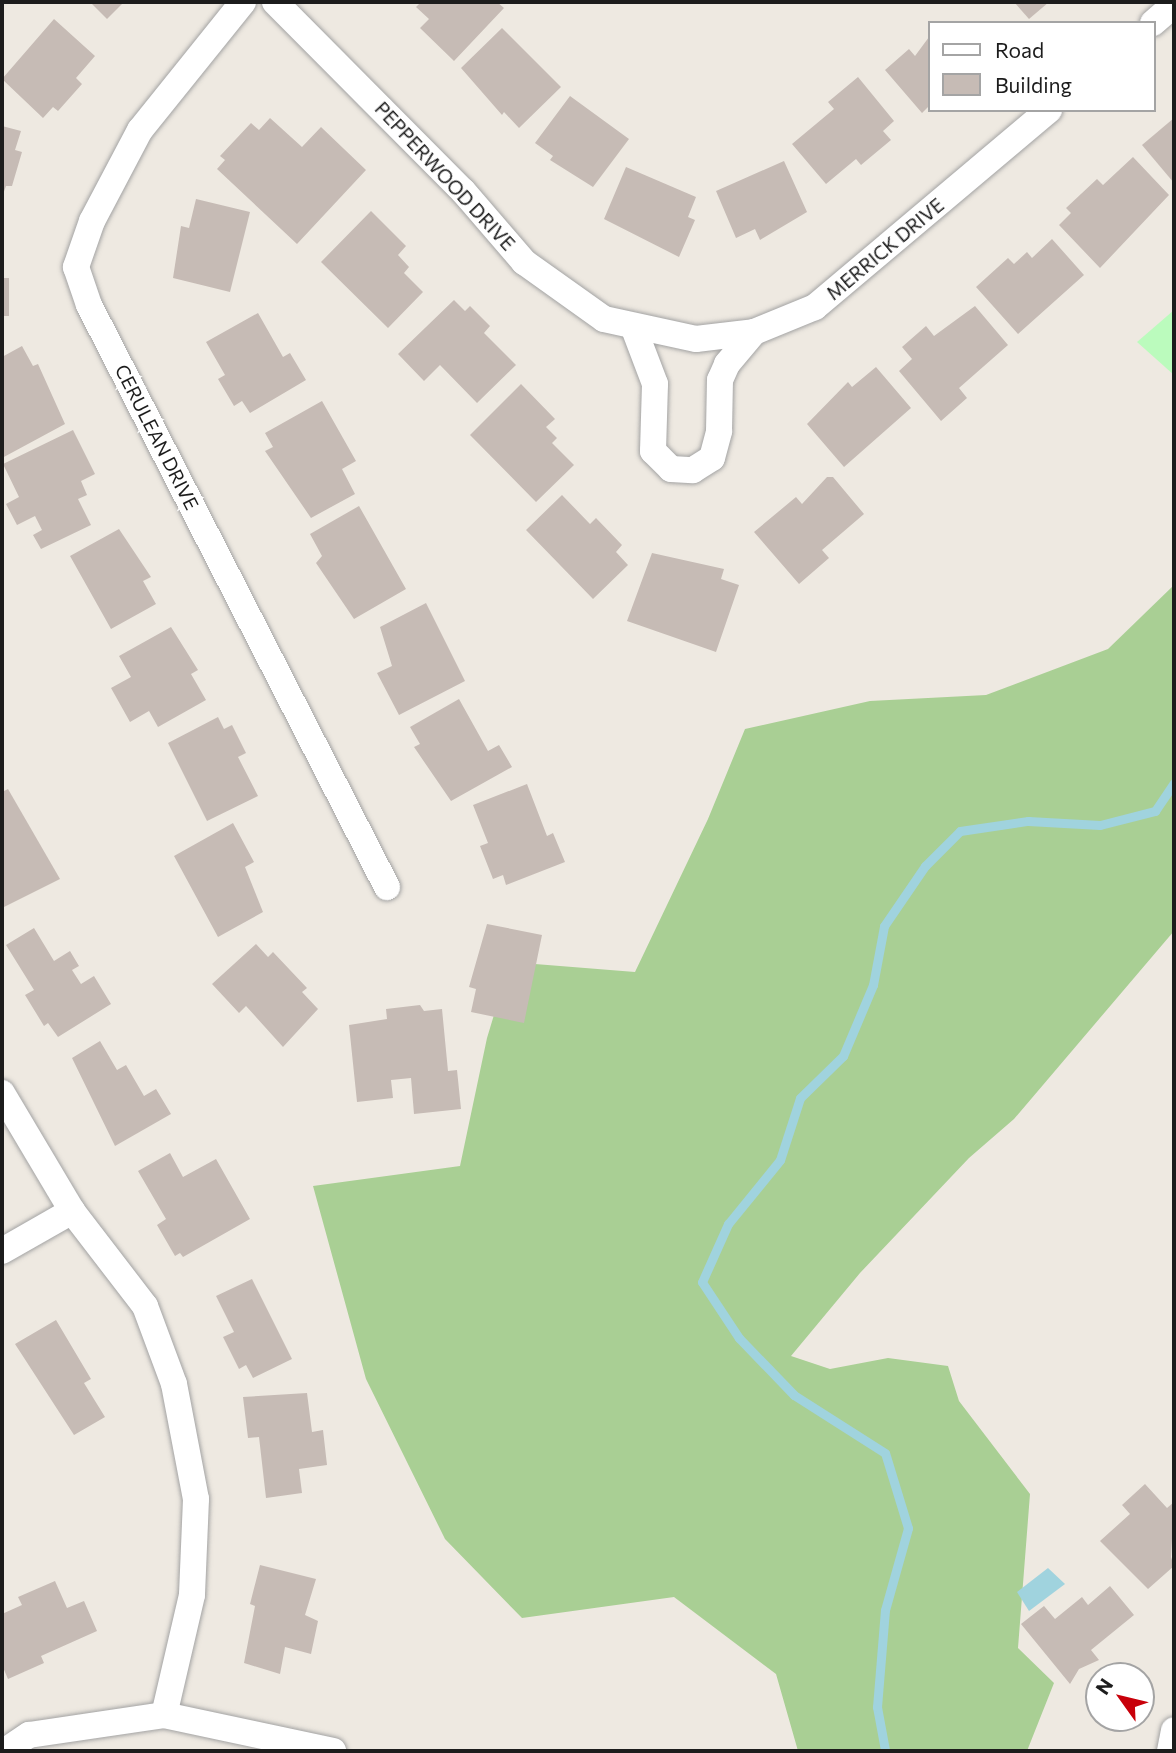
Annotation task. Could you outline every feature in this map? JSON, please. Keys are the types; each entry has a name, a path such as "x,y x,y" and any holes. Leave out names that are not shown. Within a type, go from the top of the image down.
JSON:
{"street":[{"name":"CERULEAN DRIVE","path":"243,2 140,130 92,221 76,267 95,317 387,887"},
{"name":"PEPPERWOOD DRIVE","path":"275,2 463,191 524,262 604,319 696,339"},
{"path":"1155,21 1174,5"},
{"name":"MERRICK DRIVE","path":"696,339 754,332 816,307 1047,112"},
{"path":"633,326 655,384 653,451 671,468 692,470 712,458 719,430 720,380 727,364 754,332"},
{"path":"2,1093 72,1210 145,1306 174,1384 194,1488 191,1595 164,1715"},
{"path":"2,1251 72,1210"},
{"path":"5,1751 29,1735 164,1715 333,1751"},
{"path":"1170,1751 1174,1730"}],"green space":[{"path":"1174,310 1174,375 1137,342"},
{"path":"1174,585 1174,931 1014,1119 969,1158 860,1273 791,1356 830,1369 888,1358 948,1366 959,1401 1030,1494 1018,1648 1054,1683 1027,1751 798,1751 776,1674 674,1597 522,1618 445,1539 366,1379 313,1186 460,1166 487,1038 510,962 635,972 708,819 745,729 870,701 986,695 1108,649"}],"water":[{"path":"1048,1568 1065,1584 1029,1611 1017,1592"}],"building":[{"path":"90,2 124,2 107,19"},
{"path":"421,2 497,2 504,8 454,61 420,28 429,19 416,7"},
{"path":"1014,2 1049,2 1029,19"},
{"path":"54,19 95,56 76,78 82,84 58,111 53,107 43,118 2,79"},
{"path":"502,28 561,87 519,128 504,112 502,115 461,68"},
{"path":"928,38 928,107 922,113 885,70 909,49 915,56"},
{"path":"858,77 894,121 883,131 891,140 861,165 856,159 826,184 792,144 834,109 828,102"},
{"path":"570,96 629,139 593,187 550,160 553,156 535,143"},
{"path":"270,118 302,147 321,127 366,170 297,244 217,169 225,160 220,156 251,123 259,130"},
{"path":"1174,118 1174,183 1142,145"},
{"path":"2,126 21,131 15,150 22,152 12,186 6,186 2,197"},
{"path":"1133,157 1169,195 1100,268 1059,225 1071,213 1066,208 1097,179 1103,185"},
{"path":"784,161 807,212 760,240 755,229 736,238 716,191"},
{"path":"626,167 696,197 688,217 695,220 679,257 604,219"},
{"path":"196,199 250,212 230,292 173,278 181,226 189,228"},
{"path":"371,211 406,246 398,255 409,267 404,273 423,292 388,328 321,262"},
{"path":"1052,239 1084,275 1018,334 976,287 1008,258 1014,264 1027,252 1032,258"},
{"path":"2,278 9,278 9,316 2,316"},
{"path":"454,300 465,311 470,306 490,326 484,333 516,365 477,403 440,365 424,381 398,354"},
{"path":"975,306 1008,345 959,388 967,398 941,421 899,371 912,359 902,347 926,326 934,336"},
{"path":"258,313 283,357 290,353 306,380 250,413 242,401 234,406 218,379 225,375 206,342"},
{"path":"22,346 33,366 38,364 65,424 2,458 2,357"},
{"path":"876,367 911,408 844,467 807,424 848,382 852,387"},
{"path":"521,384 555,419 546,427 557,438 552,443 574,465 536,502 470,435"},
{"path":"322,401 356,461 342,469 355,494 311,518 265,451 273,447 265,433"},
{"path":"73,430 95,474 81,481 87,495 78,499 91,525 41,549 33,535 42,530 35,516 17,525 6,504 19,497 3,464"},
{"path":"827,477 833,477 864,514 822,550 829,558 799,584 754,532 796,497 802,504"},
{"path":"562,495 590,524 596,518 622,545 616,552 628,565 593,599 526,530"},
{"path":"359,506 406,589 354,619 316,563 322,556 310,534"},
{"path":"119,529 151,577 143,581 156,604 111,629 70,556"},
{"path":"652,553 724,569 721,579 739,585 716,652 627,621"},
{"path":"426,603 465,681 399,715 377,673 392,666 380,627"},
{"path":"171,627 198,670 191,674 206,700 158,727 149,711 130,722 111,688 131,677 119,656"},
{"path":"459,699 488,751 499,745 512,767 451,801 414,747 420,744 410,727"},
{"path":"218,717 224,729 232,725 246,753 238,757 258,796 207,821 168,743"},
{"path":"527,784 547,836 553,833 565,862 506,885 503,875 493,879 480,846 488,843 473,805"},
{"path":"8,789 60,879 2,908 2,792"},
{"path":"233,823 254,862 245,867 263,912 218,937 174,856"},
{"path":"487,924 542,935 524,1023 471,1012 476,989 469,987"},
{"path":"34,928 54,961 70,951 79,966 72,970 81,984 94,976 111,1004 58,1037 48,1023 44,1026 25,995 34,990 6,945"},
{"path":"256,944 268,957 273,952 307,988 302,992 318,1009 283,1047 246,1006 239,1013 212,984"},
{"path":"420,1005 424,1011 442,1009 448,1071 457,1070 461,1109 414,1114 411,1078 391,1080 393,1098 357,1102 349,1025 387,1019 386,1009"},
{"path":"100,1041 117,1070 126,1065 144,1096 156,1089 171,1114 115,1146 72,1058"},
{"path":"170,1153 183,1177 216,1159 250,1219 183,1257 180,1253 175,1256 157,1225 166,1219 138,1171"},
{"path":"252,1279 292,1359 253,1378 246,1365 239,1369 223,1337 234,1332 216,1296"},
{"path":"56,1320 91,1379 84,1383 105,1417 74,1435 15,1344"},
{"path":"307,1393 312,1432 323,1430 327,1465 299,1469 302,1493 266,1498 259,1437 248,1438 243,1397"},
{"path":"1145,1484 1167,1508 1174,1502 1171,1557 1174,1566 1148,1589 1100,1541 1130,1514 1122,1505"},
{"path":"260,1565 316,1579 305,1615 318,1621 311,1654 285,1647 280,1674 244,1663 255,1606 250,1604"},
{"path":"55,1581 67,1608 84,1601 97,1631 41,1656 44,1663 8,1679 2,1665 2,1614 22,1605 18,1597"},
{"path":"1110,1586 1134,1615 1091,1650 1099,1660 1085,1662 1085,1666 1079,1669 1070,1684 1021,1624 1044,1606 1055,1619 1082,1597 1088,1605"}],"waterway":[{"path":"885,1750 877,1707 885,1610 908,1528 885,1453 794,1395 739,1338 702,1282 728,1224 780,1160 800,1098 843,1056 873,985 884,926 925,866 960,831 1028,821 1100,825 1155,811 1174,783"}]}
